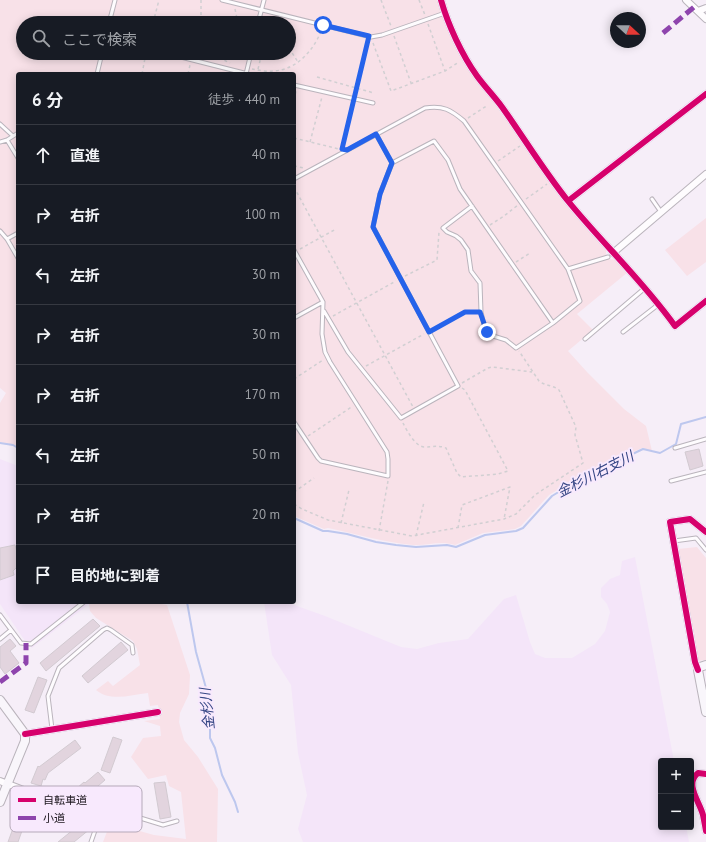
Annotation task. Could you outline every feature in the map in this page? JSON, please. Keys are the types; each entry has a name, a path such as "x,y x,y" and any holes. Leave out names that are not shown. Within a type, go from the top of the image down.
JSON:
{"street":[{"path":"441,0 454,36 476,75 498,101 568,201 659,304 675,326 706,301"},
{"path":"686,0 706,19"},
{"path":"698,11 706,8"},
{"path":"568,201 706,94"},
{"path":"613,253 706,174"},
{"path":"706,532 690,519 670,522 695,662 698,670 706,712"},
{"path":"698,670 700,667 706,666"},
{"path":"0,700 26,734 25,741 4,782 0,802"},
{"path":"26,734 158,712"},
{"path":"706,774 698,774 692,783 692,789 703,814 706,831"},
{"path":"4,782 14,786"}],"lane":[{"path":"111,16 115,0"},
{"path":"222,0 286,16"},
{"path":"260,16 264,0"},
{"path":"296,18 370,37 393,31 445,13"},
{"path":"97,72 100,60"},
{"path":"192,60 238,72"},
{"path":"246,72 249,60"},
{"path":"296,85 373,103"},
{"path":"296,178 425,108 443,108 452,112 464,121 568,269 580,301 516,348 506,340 490,335 487,332 480,312 480,283 471,271 468,250 461,240 443,228 472,206"},
{"path":"0,124 13,136"},
{"path":"0,142 7,140 16,134"},
{"path":"376,134 392,163"},
{"path":"7,140 16,155"},
{"path":"324,311 348,352 401,418 458,386 373,227 380,194 392,163 434,141 448,160 460,189 553,322"},
{"path":"652,199 661,212"},
{"path":"0,231 8,239 16,254"},
{"path":"8,239 16,234"},
{"path":"296,255 323,302 324,311 322,334 325,352 386,452 388,459 388,476 321,461 296,425"},
{"path":"568,269 608,257"},
{"path":"585,339 645,288"},
{"path":"296,317 323,302"},
{"path":"623,332 659,304"},
{"path":"675,448 706,439"},
{"path":"671,481 706,472"},
{"path":"674,541 696,538 706,550"},
{"path":"0,615 22,643 31,644 81,604"},
{"path":"52,729 48,696 59,668 107,628 132,645 133,654"},
{"path":"0,638 11,630"},
{"path":"142,819 163,825 177,821"},
{"path":"91,842 94,832"}],"path":[{"path":"155,16 159,0"},
{"path":"200,0 201,16"},
{"path":"381,0 412,83"},
{"path":"419,0 445,71"},
{"path":"235,3 237,16"},
{"path":"247,68 272,72 298,62 313,47 323,25"},
{"path":"370,37 391,91 445,71 460,61"},
{"path":"296,138 342,149 356,88 370,37"},
{"path":"142,72 145,60"},
{"path":"189,72 192,60"},
{"path":"224,60 232,64"},
{"path":"258,70 260,60"},
{"path":"317,78 374,93"},
{"path":"310,142 323,91"},
{"path":"464,121 488,105"},
{"path":"494,164 520,146"},
{"path":"487,227 547,184"},
{"path":"296,191 415,410"},
{"path":"296,250 336,229"},
{"path":"328,318 401,278 438,260 440,231"},
{"path":"512,264 530,253"},
{"path":"361,368 465,312 480,312"},
{"path":"296,505 328,520 416,536 504,519 516,514 535,496 582,463 575,435 576,427 558,390 539,382 516,348"},
{"path":"296,378 324,360"},
{"path":"401,418 406,429 418,445 423,447 438,445 446,448 457,473 462,477 498,474 508,471 465,390 458,386 492,367 532,372"},
{"path":"304,438 353,406"},
{"path":"379,530 388,485 388,476"},
{"path":"296,491 314,478"},
{"path":"458,528 462,505 510,487 504,519"},
{"path":"342,523 349,490"},
{"path":"416,536 424,502"}],"shaded area":[{"path":"0,0 439,0 452,37 497,102 496,106 505,119 510,120 566,204 606,250 606,254 610,259 617,260 628,272 577,314 593,330 568,351 624,409 646,426 652,451 642,448 579,477 549,495 521,526 515,529 483,533 455,545 439,543 413,545 391,542 328,528 324,529 296,517 296,72 16,72 16,446 0,442 0,403 6,393 0,388"},
{"path":"706,218 706,262 687,276 665,250"},
{"path":"0,459 16,465 16,604 89,604 32,648 23,638 0,604"},
{"path":"697,547 706,558 706,660 698,661 678,549"},
{"path":"635,557 673,758 658,758 658,830 687,830 689,842 303,842 298,829 307,795 298,753 291,685 272,655 264,604 292,604 401,647 417,649 439,643 468,639 504,599 516,595 535,654 545,658 572,658 595,644 605,631 610,612 607,604 601,597 601,588 610,579 620,575 622,561"},
{"path":"89,604 167,605 190,675 189,694 180,713 179,722 184,740 198,757 218,789 217,842 103,842 107,832 142,832 154,835 186,839 181,792 169,786 166,775 148,779 131,757 143,738 161,736 160,726 144,721 160,719 158,705 150,706 148,693 114,697 102,694 96,690 108,681 113,686 140,665 137,649 133,641 96,618 90,611"}],"building":[{"path":"699,449 703,466 690,470 685,452"},
{"path":"15,545 16,568 13,571 14,575 0,580 0,548"},
{"path":"93,619 100,626 46,671 40,663"},
{"path":"10,639 16,646 10,651 19,663 5,674 0,667 0,647"},
{"path":"121,642 128,650 88,683 82,676"},
{"path":"38,677 47,680 34,713 25,710"},
{"path":"113,737 122,740 110,773 101,770"},
{"path":"75,740 81,748 48,773 45,780 43,779 41,786 31,783 38,766 39,767"},
{"path":"98,772 105,780 98,786 79,786 84,782 85,783"},
{"path":"165,782 171,817 160,819 154,783"},
{"path":"12,832 22,832 18,842 8,842"},
{"path":"70,832 86,832 74,842 58,842"}],"waterway":[{"name":"金杉川右支川","path":"296,519 323,531 347,534 376,542 416,547 447,545 456,547 485,535 516,531 523,528 552,496 580,479 643,449 660,453 676,444 681,424 706,417"},
{"name":"金杉川","path":"0,443 16,447"},
{"name":"金杉川","path":"187,604 196,652 206,688 210,721 210,738 215,748 222,775 235,802 238,812"}],"marked path":[{"path":"663,33 694,7"},
{"path":"0,682 26,663 26,643"}],"cycle path":[{"path":"441,0 456,40 477,76 502,107 559,190 663,309 675,326 706,301"},
{"path":"568,201 706,94"},
{"path":"698,670 695,662 670,522 690,519 706,532"},
{"path":"25,734 158,712"},
{"path":"706,774 698,773 692,782 694,793 703,815 706,831"}],"route":[{"path":"323,25 369,36 342,149 347,150 376,134 392,163 380,194 373,227 429,332 465,312 480,312 487,332"}]}
